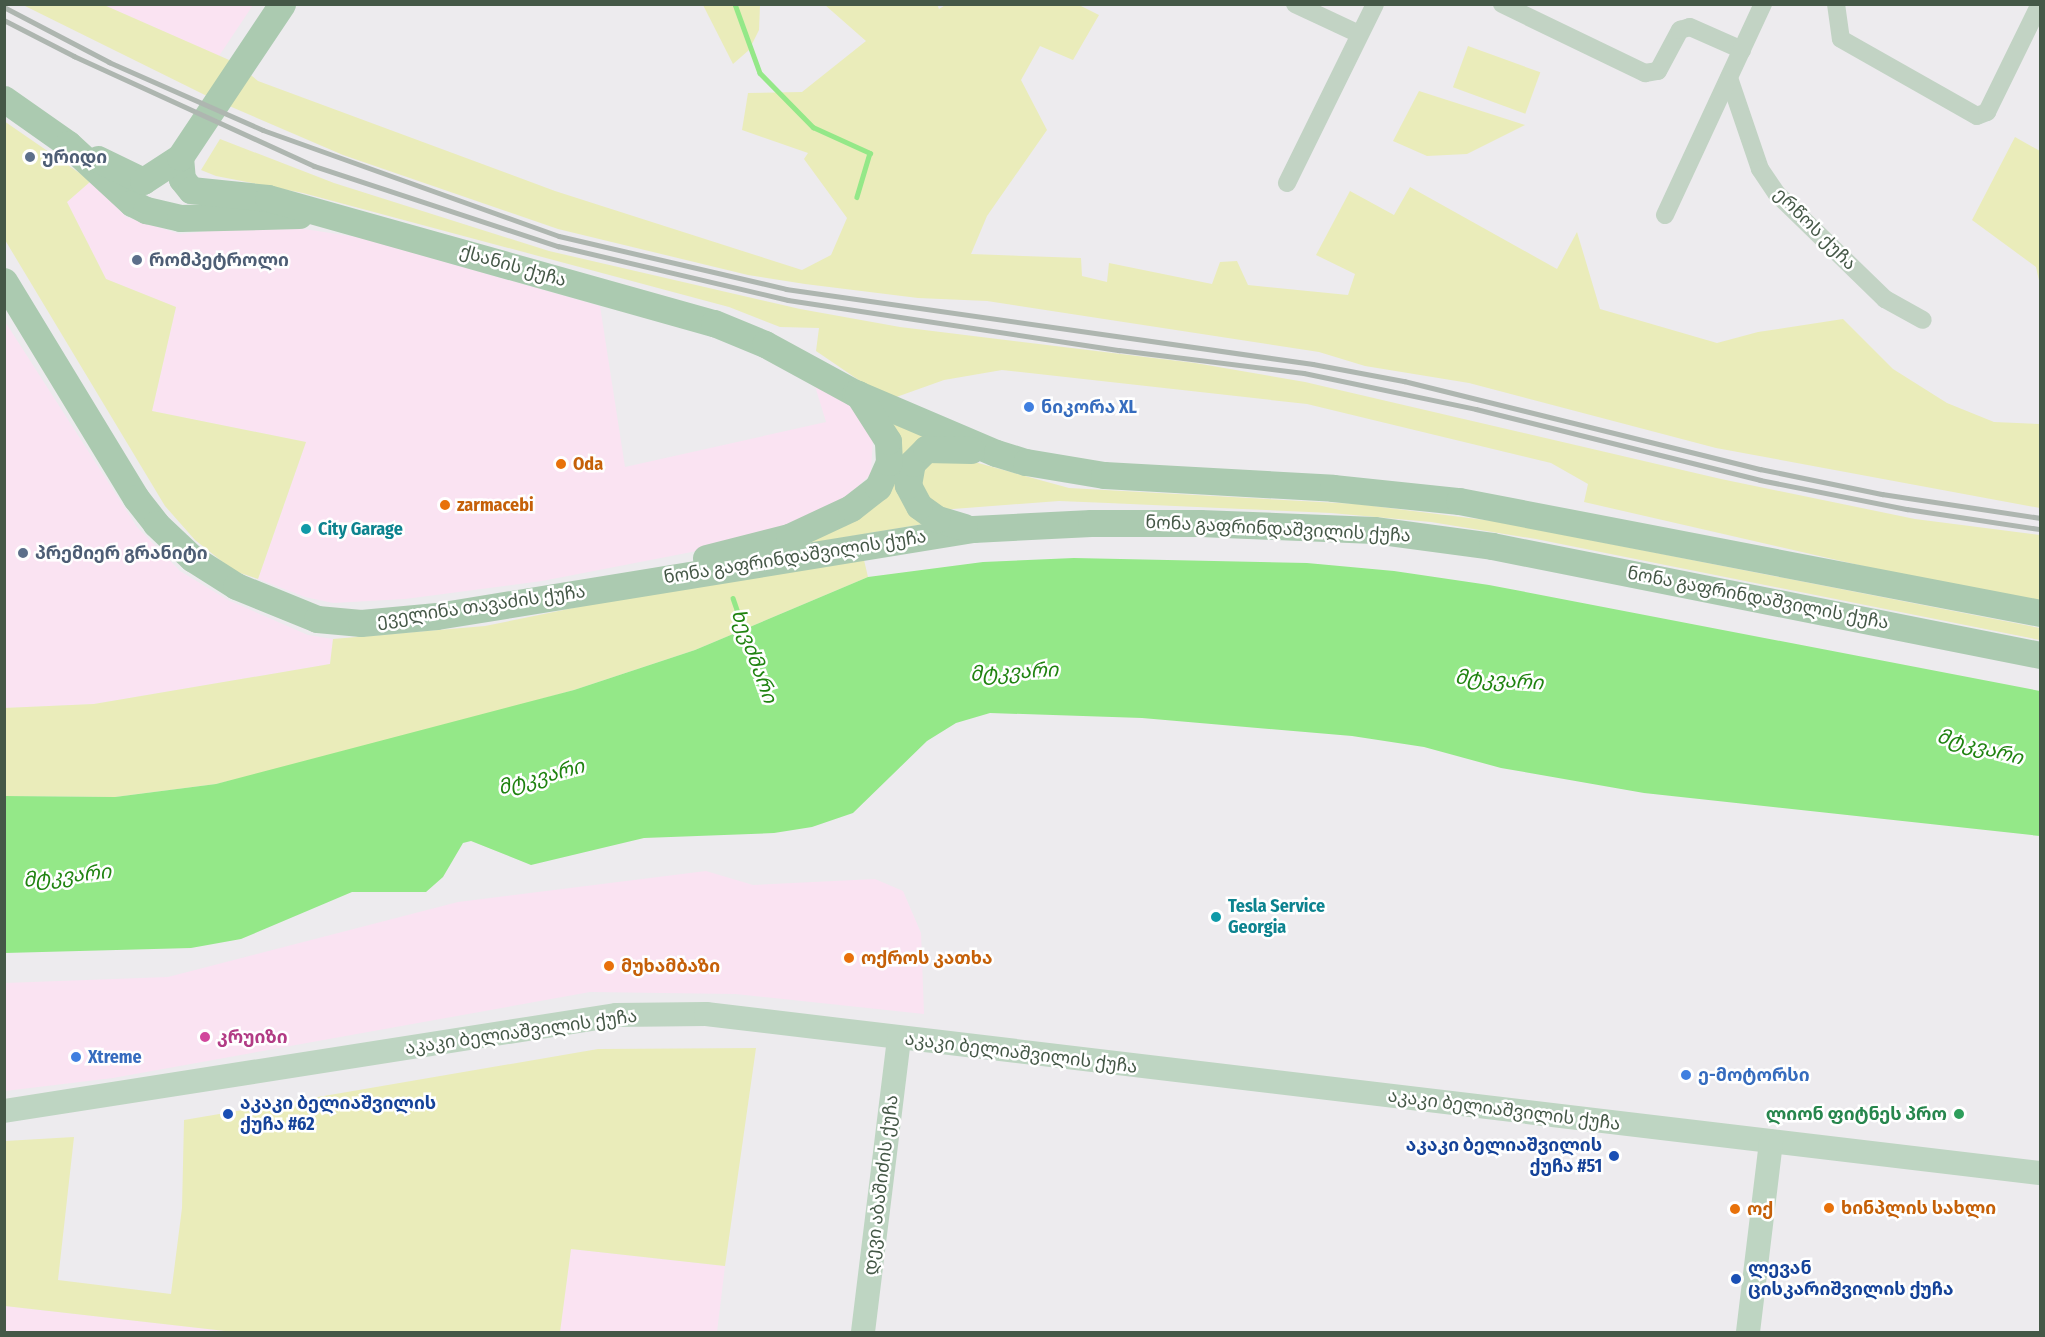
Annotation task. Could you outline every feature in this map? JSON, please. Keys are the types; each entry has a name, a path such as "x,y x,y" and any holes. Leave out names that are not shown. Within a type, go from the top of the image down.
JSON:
{"main road":[{"path":"68,144 143,181 180,157 275,14"},
{"path":"4,99 68,144 132,202 163,214 228,218 322,215"},
{"name":"ქსანის ქუჩა","path":"180,157 182,179 191,190 257,196 714,322 765,344 858,394"},
{"name":"ეველინა თავაძის ქუჩა","path":"4,281 136,498 156,524 192,558 263,600 317,619 361,623 437,616 652,580"},
{"path":"858,394 996,453 1052,468 1104,475 1333,488 1490,505 2040,614"},
{"path":"652,580 698,560 789,537 866,499 885,474 890,451 879,424 858,394"},
{"path":"973,529 937,519 919,506 908,484 912,464 926,449 938,447 996,453"},
{"name":"ნონა გაფრინდაშვილის ქუჩა","path":"652,580 973,529 1146,522 1407,534 1538,554 2040,655"},
{"name":"აკაკი ბელიაშვილის ქუჩა","path":"4,1111 616,1015 706,1014 2040,1173"},
{"name":"დევი აბაშიძის ქუჩა","path":"863,1332 899,1038"},
{"path":"1748,1332 1771,1141"}],"street":[{"path":"1295,4 1359,34"},
{"path":"1287,183 1375,4"},
{"path":"1502,4 1645,73 1658,71 1680,30 1690,27 1742,50"},
{"path":"1665,215 1763,4"},
{"path":"1836,4 1841,39 1977,116 1987,112 2040,4"},
{"name":"ერწოს ქუჩა","path":"1729,78 1760,169 1777,194 1885,299 1923,320"}],"shaded area":[{"path":"937,4 939,9 947,4 1079,5 1099,15 1073,60 1040,46 1021,80 1047,130 987,216 971,254 1081,258 1082,276 1107,282 1109,263 1212,284 1220,262 1237,261 1248,285 1348,295 1355,274 1316,255 1350,191 1394,215 1410,187 1557,269 1577,232 1600,309 1717,343 1758,332 1843,319 1893,369 1947,403 1994,422 2040,424 2040,508 1716,448 1469,383 1365,366 1319,352 987,301 918,298 748,275 558,229 343,155 213,99 23,5 104,5 236,63 258,81 555,191 802,270 831,255 847,218 804,159 808,153 742,130 748,93 802,92 866,41 825,5"},
{"path":"104,5 253,5 219,56"},
{"path":"703,5 760,5 759,30 749,50 733,64"},
{"path":"1468,46 1540,72 1525,114 1453,87"},
{"path":"1419,91 1525,125 1467,154 1427,156 1393,141"},
{"path":"4,121 91,181 67,202 106,279 176,307 152,411 306,442 258,579 234,571 195,540 165,506 5,240"},
{"path":"2015,137 2040,151 2040,285 2036,267 1972,220"},
{"path":"220,139 334,183 549,251 800,309 900,327 1195,363 1305,382 1721,479 1915,519 2040,535 2040,602 1911,577 1584,502 1588,484 1551,463 1307,404 1002,370 944,380 888,400 816,351 819,328 780,327 729,307 303,193 216,176 201,170"},
{"path":"91,181 126,217 180,234 271,224 357,237 600,306 625,467 826,422 815,386 868,416 873,437 871,474 841,502 769,537 542,581 405,599 333,603 305,597 258,579 306,442 152,411 176,307 106,279 67,202"},
{"path":"4,320 137,527 180,571 228,600 308,635 333,639 330,664 94,704 5,708"},
{"path":"885,419 928,436 917,443 924,524 793,546 867,509"},
{"path":"953,456 1069,488 1357,504 1493,521 2040,628 2040,640 1536,539 1431,522 1331,513 1059,501 940,510 919,487 927,460"},
{"path":"864,560 868,577 695,650 574,690 338,755 216,784 115,797 5,796 4,708 94,704 330,664 333,639 485,626 667,589"},
{"path":"706,871 753,885 875,879 903,891 921,933 924,1014 735,994 590,992 113,1078 5,1091 5,983 168,977 458,902"},
{"path":"756,1048 725,1266 571,1249 560,1332 234,1332 5,1306 5,1141 74,1137 58,1280 171,1294 182,1208 184,1120 598,1049"},
{"path":"571,1249 725,1266 717,1332 560,1332"},
{"path":"5,1306 234,1332 5,1332"}],"water":[{"name":"მტკვარი","path":"1074,558 1307,563 1394,571 1489,585 2040,691 2040,836 1644,793 1501,768 1424,747 1352,736 1142,718 990,713 956,723 927,741 853,813 812,827 774,833 644,838 531,865 471,841 463,843 443,877 426,892 352,892 241,939 191,948 5,953 5,796 115,797 216,784 574,690 695,650 868,577 983,562"}],"waterway":[{"name":"ხევძმარი","path":"735,4 760,73 813,127 870,153 857,197"},
{"name":"ხევძმარი","path":"733,598 745,632"}],"railway":[{"path":"4,7 109,62 263,130 559,236 786,289 1313,364 1404,381 1760,469 1882,494 2040,518"},
{"path":"4,20 74,56 314,166 558,246 788,300 1119,350 1304,373 1476,409 1760,480 1907,509 2040,529"}],"place":[{"name":"ურიდი","path":"30,157"},
{"name":"რომპეტროლი","path":"137,260"},
{"name":"ნიკორა XL","path":"1029,407"},
{"name":"Oda","path":"561,464"},
{"name":"zarmacebi","path":"445,505"},
{"name":"City Garage","path":"306,529"},
{"name":"პრემიერ გრანიტი","path":"23,553"},
{"name":"Tesla Service Georgia","path":"1216,917"},
{"name":"ოქროს კათხა","path":"849,958"},
{"name":"მუხამბაზი","path":"609,966"},
{"name":"კრუიზი","path":"205,1037"},
{"name":"Xtreme","path":"76,1057"},
{"name":"ე-მოტორსი","path":"1686,1075"},
{"name":"აკაკი ბელიაშვილის ქუჩა #62","path":"228,1114"},
{"name":"ლიონ ფიტნეს პრო","path":"1959,1114"},
{"name":"აკაკი ბელიაშვილის ქუჩა #51","path":"1614,1156"},
{"name":"ხინპლის სახლი","path":"1829,1208"},
{"name":"ოქ","path":"1735,1209"},
{"name":"ლევან ცისკარიშვილის ქუჩა","path":"1736,1279"}]}
